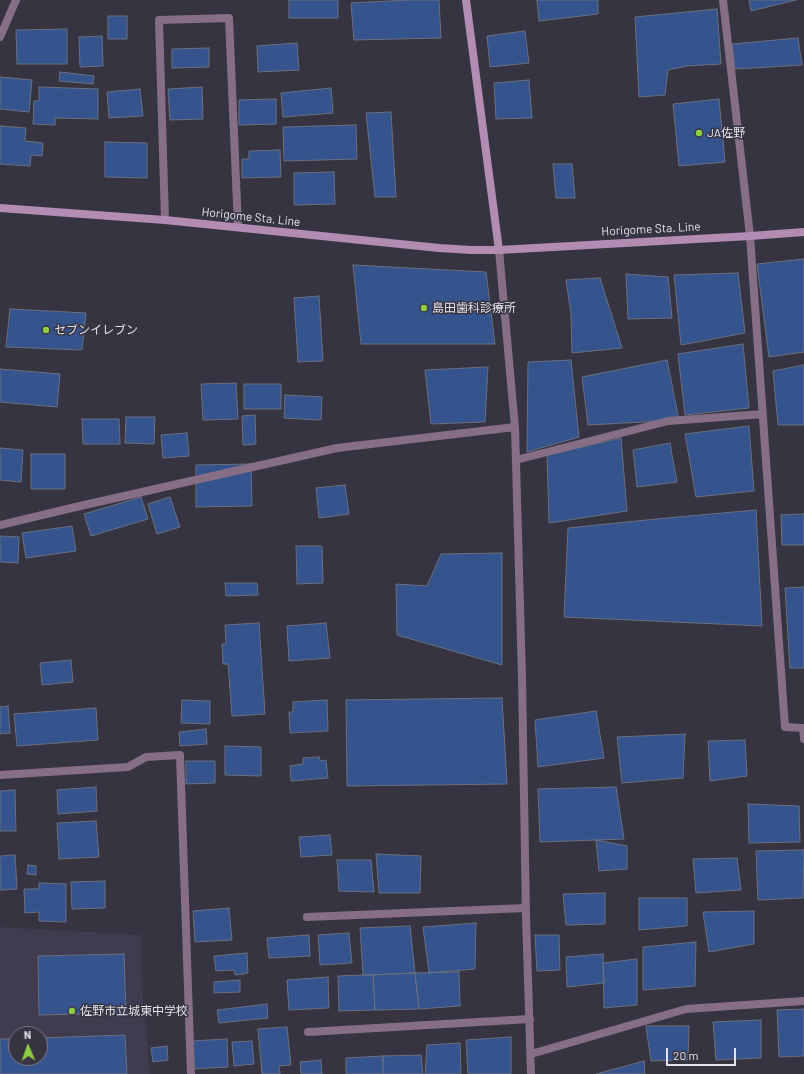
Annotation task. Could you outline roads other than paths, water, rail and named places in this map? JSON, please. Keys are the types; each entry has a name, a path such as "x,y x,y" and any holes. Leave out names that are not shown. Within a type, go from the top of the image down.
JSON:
{"main road":[{"path":"466,0 499,250"},
{"name":"Horigome Sta. Line","path":"0,208 165,220 471,250 499,250 804,232"}],"street":[{"path":"0,37 16,0"},
{"path":"723,0 750,236 785,727 803,728 804,739"},
{"path":"165,220 159,20 229,18 238,227"},
{"path":"499,250 515,427 531,1074"},
{"path":"516,460 668,421 763,414"},
{"path":"0,525 337,448 515,427"},
{"path":"0,775 128,767 146,757 180,755 191,1074"},
{"path":"307,918 526,908"},
{"path":"531,1054 686,1009 804,1001"},
{"path":"308,1032 530,1019"}],"place":[{"name":"JA佐野","path":"699,133"},
{"name":"島田歯科診療所","path":"424,308"},
{"name":"セブンイレブン","path":"46,330"},
{"name":"佐野市立城東中学校","path":"72,1011"}]}
